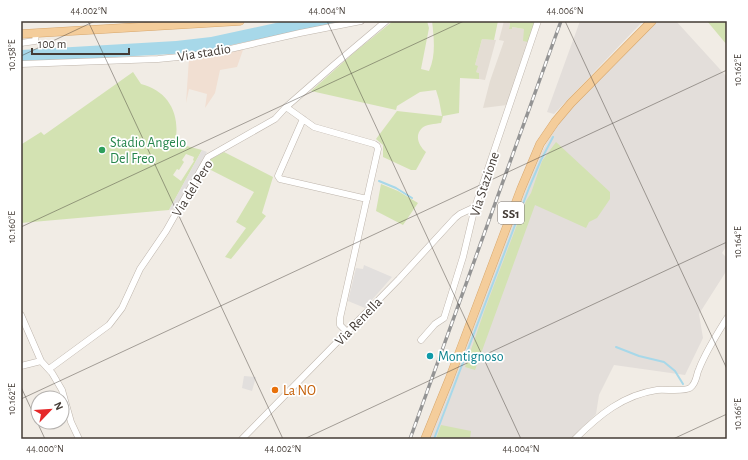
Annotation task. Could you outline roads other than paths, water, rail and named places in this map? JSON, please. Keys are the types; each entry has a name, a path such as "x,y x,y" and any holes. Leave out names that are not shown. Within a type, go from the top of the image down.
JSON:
{"main road":[{"path":"21,34 240,21"},
{"name":"SS1","path":"425,439 449,380 521,189 540,144 555,122 571,103 652,21"}],"street":[{"path":"180,21 190,25"},
{"name":"Via stadio","path":"21,64 189,56 217,52 361,21"},
{"name":"Via del Pero","path":"49,369 109,325 122,308 140,269 166,231 208,157 276,119 286,107 386,21"},
{"name":"Via Stazione","path":"421,340 434,324 444,318 463,257 475,207 538,21"},
{"path":"21,43 35,41 36,34"},
{"path":"286,107 314,127 374,144 378,149 340,318 340,325 347,332"},
{"path":"304,119 278,176 280,180 367,199"},
{"name":"Via Renella","path":"242,439 347,332 455,218 475,207"},
{"path":"21,316 42,361 49,369 62,390 71,422 78,439"},
{"path":"575,439 601,414 636,395 656,390 683,390 692,387 701,365 727,318"},
{"path":"21,366 42,361"}],"water":[{"path":"285,21 344,21 191,53 21,62 21,50 176,41 211,37"}],"waterway":[{"path":"434,439 529,188 553,137"},
{"path":"379,181 396,188 412,198"},
{"path":"616,347 639,356 664,362 675,371 683,384"}],"railway":[{"path":"410,439 561,21"}],"place":[{"name":"Stadio Angelo Del Freo","path":"102,150"},
{"name":"Montignoso","path":"430,356"},
{"name":"La NO","path":"275,390"}]}
